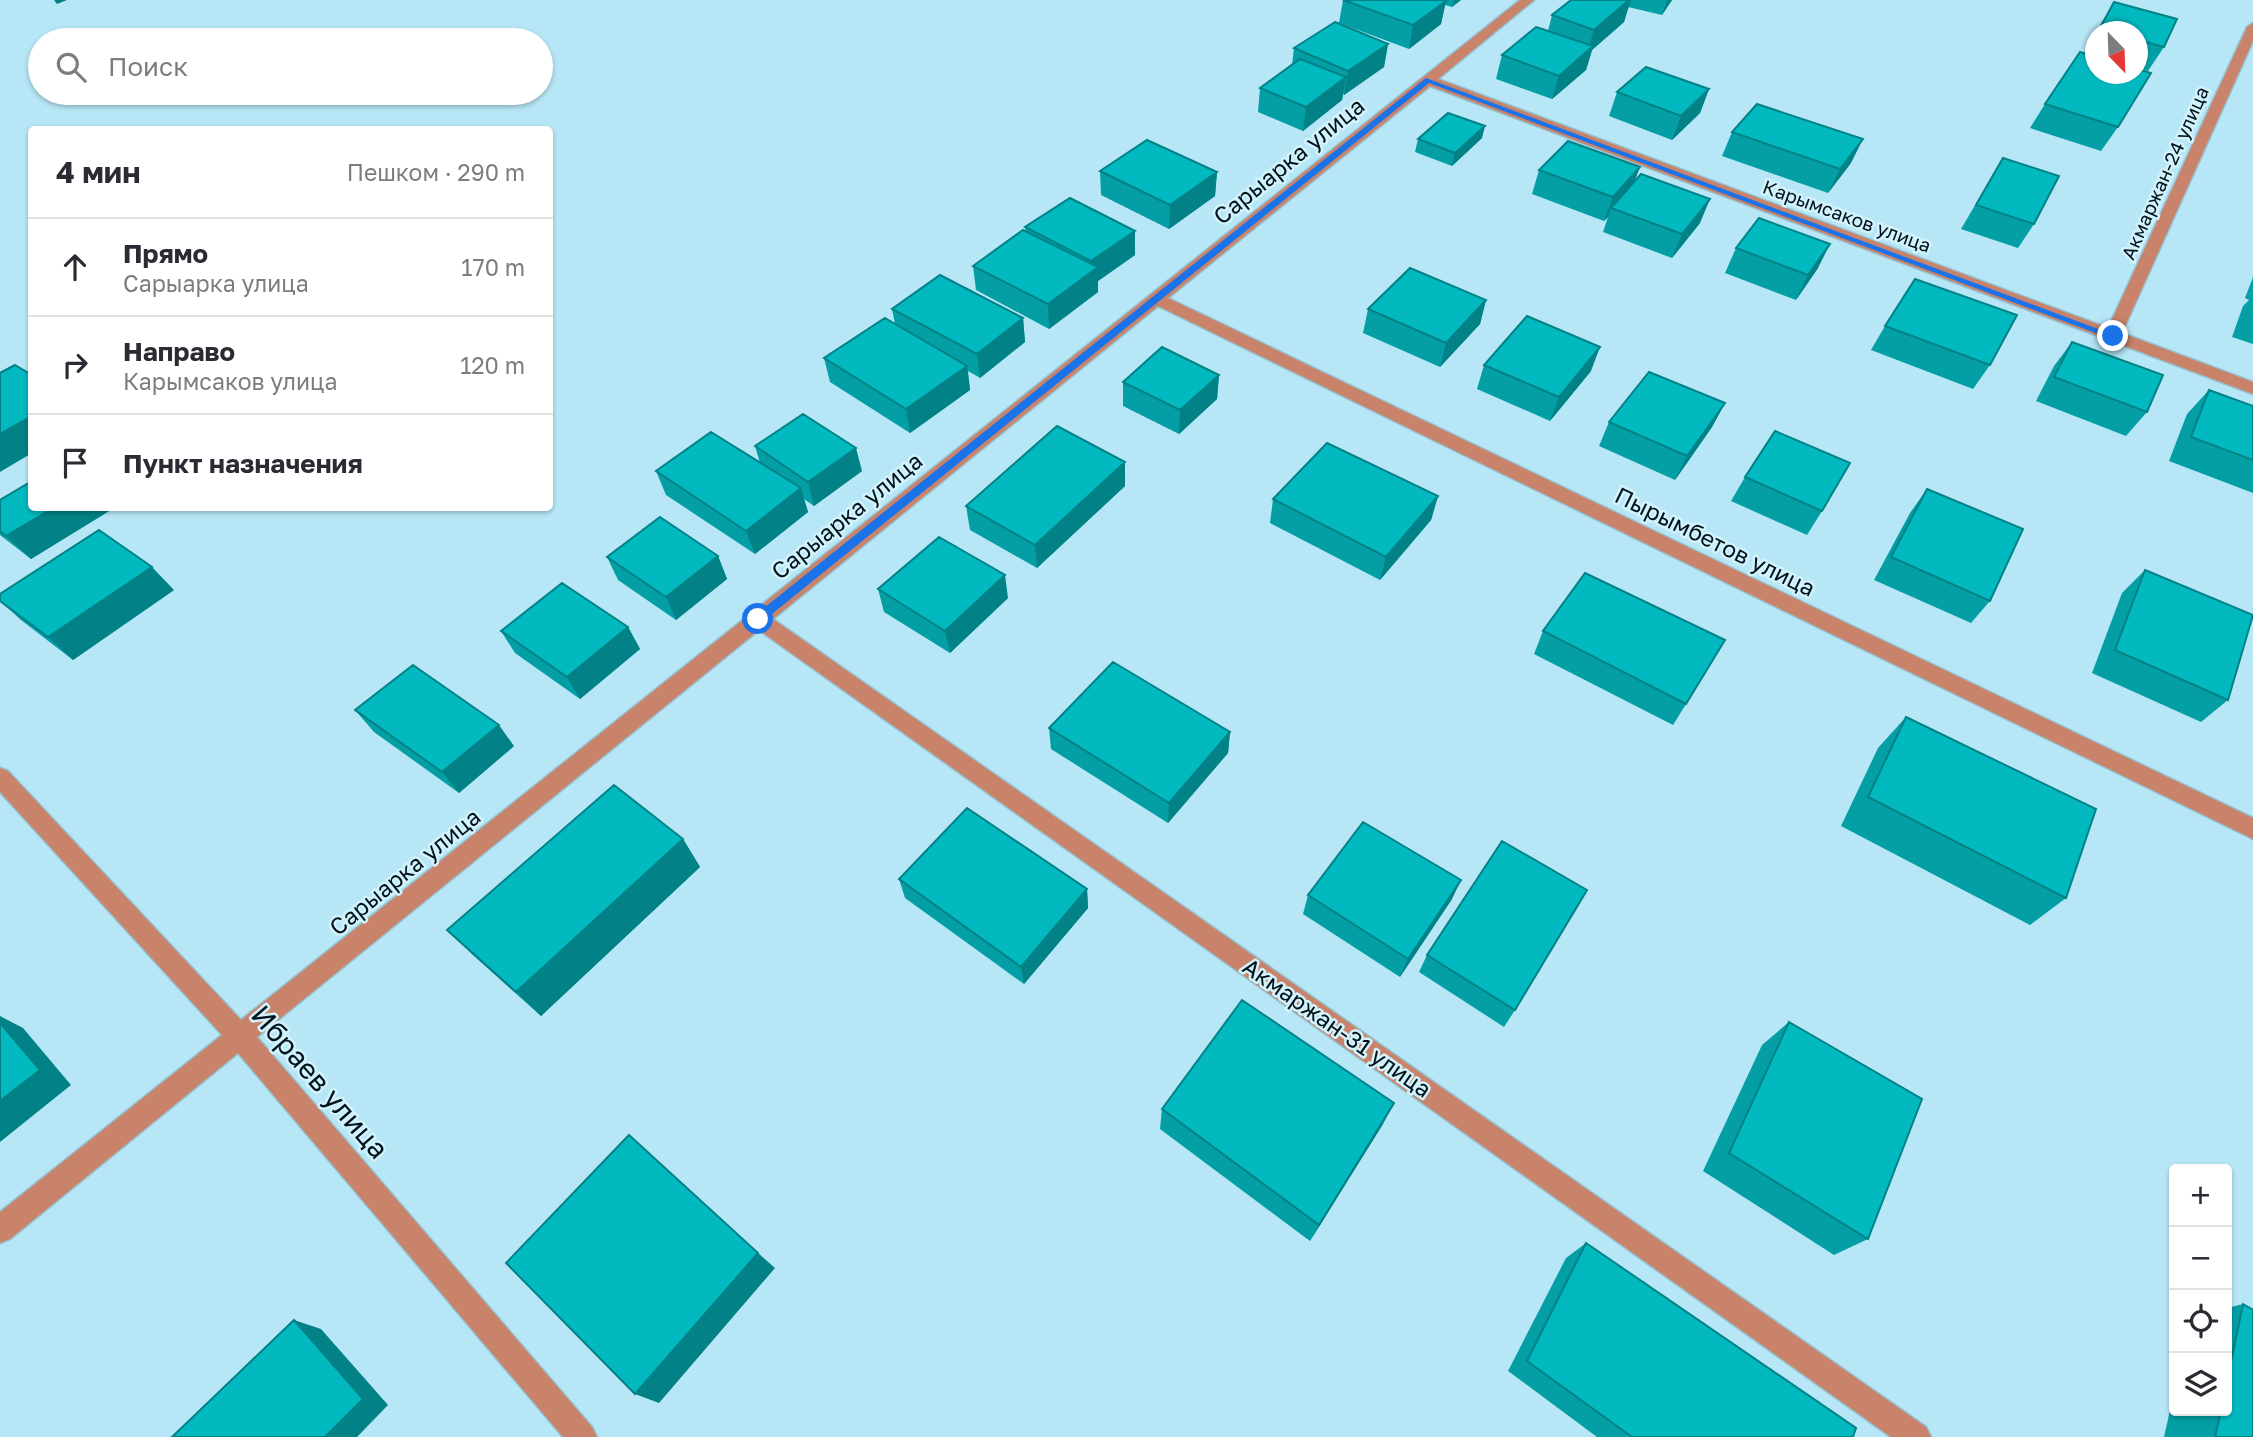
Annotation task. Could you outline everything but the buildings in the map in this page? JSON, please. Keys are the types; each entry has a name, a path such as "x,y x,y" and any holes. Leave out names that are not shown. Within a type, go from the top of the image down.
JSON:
{"street":[{"name":"Сарыарка улица","path":"0,1229 1528,0"},
{"name":"Акмаржан-24 улица","path":"2113,336 2253,27"},
{"name":"Карымсаков улица","path":"1428,80 2253,388"},
{"name":"Пырымбетов улица","path":"1156,299 2253,829"},
{"name":"Акмаржан-31 улица","path":"758,619 1916,1437"},
{"name":"Ибраев улица","path":"0,777 240,1036 582,1437"}],"route":[{"path":"758,619 1428,80 2113,336"}]}
